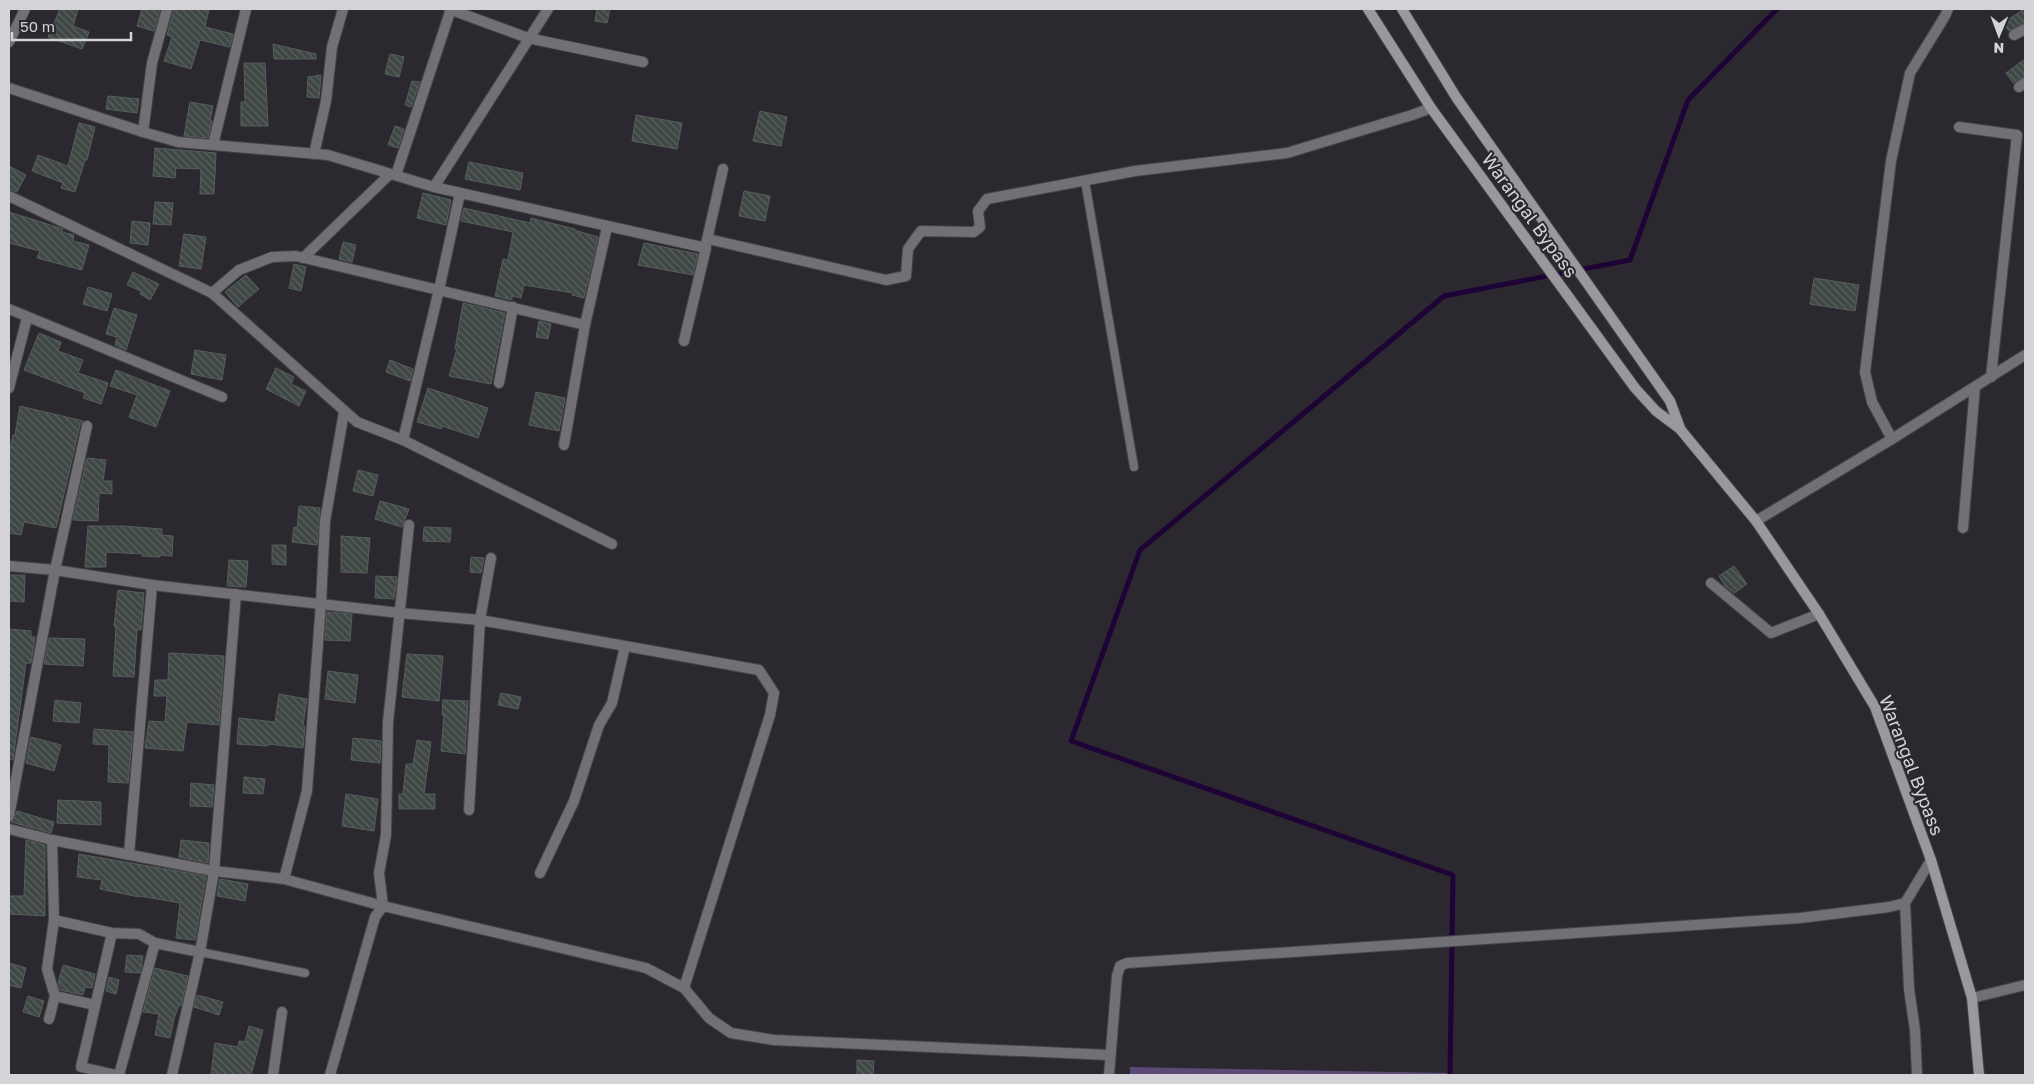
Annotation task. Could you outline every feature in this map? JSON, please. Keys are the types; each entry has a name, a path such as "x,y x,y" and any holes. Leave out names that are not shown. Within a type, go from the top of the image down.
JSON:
{"main road":[{"name":"Warangal Bypass","path":"1368,9 1432,108 1635,388 1656,411 1680,429 1756,521 1819,614 1875,706 1931,860 1972,998 1979,1075"},
{"name":"Warangal Bypass","path":"1402,9 1456,97 1670,400 1680,429"}],"street":[{"path":"9,42 25,9"},
{"path":"143,132 152,63 167,9"},
{"path":"213,145 246,9"},
{"path":"314,154 326,101 332,47 343,9"},
{"path":"303,258 393,174 450,9 528,38 643,62"},
{"path":"434,188 548,9"},
{"path":"1892,439 1872,402 1865,372 1891,161 1910,73 1948,9"},
{"path":"2014,35 2025,29"},
{"path":"9,88 178,142 328,155 434,188 607,226 707,243 886,280 906,276 908,249 921,231 974,232 980,227 978,211 987,199 1135,171 1287,153 1432,108"},
{"path":"1959,127 2018,135 1991,377"},
{"path":"684,341 723,169"},
{"path":"402,440 439,290 460,193"},
{"path":"9,196 212,293 356,422 402,440 612,544"},
{"path":"564,445 585,325 607,226"},
{"path":"212,293 239,270 272,257 296,256 585,325"},
{"path":"499,383 513,308"},
{"path":"9,309 27,318 222,396"},
{"path":"9,388 27,318"},
{"path":"1756,521 1892,439 2025,355"},
{"path":"1962,528 1975,387"},
{"path":"284,879 307,791 325,521 344,412"},
{"path":"9,816 55,570 87,426"},
{"path":"330,1075 375,916 383,906 379,873 386,835 388,722 409,525"},
{"path":"469,810 480,620 491,558"},
{"path":"9,566 55,570 152,585 321,603 400,614 480,620 759,670 774,693 770,715 684,988"},
{"path":"1711,583 1771,633 1819,614"},
{"path":"129,854 152,585"},
{"path":"172,1075 200,952 214,871 236,594"},
{"path":"540,873 574,801 599,725 612,703 625,646"},
{"path":"9,830 214,871 284,879 383,906 646,968 684,988 709,1018 731,1033 774,1040 1109,1055"},
{"path":"49,1019 55,996 47,970 54,920 52,840"},
{"path":"1917,1075 1915,1030 1909,989 1905,903 1931,860"},
{"path":"1109,1075 1109,1055 1117,976 1120,966 1127,962 1800,918 1889,907 1905,903"},
{"path":"54,920 112,933 139,934 155,943 200,952"},
{"path":"112,933 81,1067 117,1075 155,943"},
{"path":"1972,998 2025,986"},
{"path":"55,996 95,1004"},
{"path":"273,1075 282,1012"}],"lane":[{"path":"1085,181 1134,467"},
{"path":"200,952 305,973"}],"shaded area":[{"path":"1130,1067 1450,1073 1448,1075 1130,1075"}],"building":[{"path":"60,9 78,9 73,26 89,32 82,49 48,37"},
{"path":"142,9 160,9 154,31 137,26"},
{"path":"174,9 209,9 205,27 233,34 230,47 200,40 191,69 164,61 172,37 167,35"},
{"path":"597,9 610,9 607,23 595,21"},
{"path":"2024,9 2025,22 2009,31 2003,23"},
{"path":"273,44 316,54 316,59 274,59"},
{"path":"390,54 404,57 399,77 385,74"},
{"path":"2025,59 2025,76 2013,83 2006,73"},
{"path":"244,63 265,63 268,126 241,126 241,102 245,102"},
{"path":"321,75 319,98 307,97 308,77"},
{"path":"412,81 420,82 411,107 405,105"},
{"path":"108,96 139,99 137,113 106,109"},
{"path":"190,102 213,106 208,138 184,136"},
{"path":"760,111 787,117 781,146 753,141"},
{"path":"636,115 682,123 677,149 632,141"},
{"path":"79,123 95,127 87,160 85,160 75,192 61,188 63,183 32,171 38,155 68,166"},
{"path":"395,126 404,129 398,148 388,145"},
{"path":"155,148 216,153 214,194 200,194 201,169 176,168 175,178 153,176"},
{"path":"469,162 523,173 520,190 465,179"},
{"path":"9,166 26,175 17,192 9,189"},
{"path":"744,191 770,196 765,221 739,216"},
{"path":"423,193 451,200 446,225 417,218"},
{"path":"155,202 173,203 171,225 153,224"},
{"path":"464,208 530,223 531,218 598,237 584,298 572,295 573,293 524,285 521,298 512,296 512,300 495,296 503,259 508,260 513,232 461,221"},
{"path":"9,212 63,229 62,232 74,235 73,241 89,245 82,270 37,258 40,251 9,243"},
{"path":"132,221 150,223 148,245 130,243"},
{"path":"184,234 206,237 201,269 179,266"},
{"path":"343,242 356,245 352,262 339,259"},
{"path":"644,243 698,254 693,275 638,265"},
{"path":"294,264 306,267 301,291 289,288"},
{"path":"133,272 159,284 150,300 140,294 141,291 127,285"},
{"path":"246,275 259,289 238,307 225,292"},
{"path":"1814,278 1859,285 1855,311 1810,304"},
{"path":"88,287 112,294 107,311 83,304"},
{"path":"463,303 505,313 491,384 449,376 457,349 455,349"},
{"path":"114,308 137,315 126,350 115,345 117,337 106,334"},
{"path":"539,321 551,324 548,339 536,337"},
{"path":"39,333 61,342 58,351 83,360 78,373 108,383 101,404 83,398 85,393 24,370"},
{"path":"195,350 226,355 222,380 191,374"},
{"path":"390,360 413,369 410,381 386,372"},
{"path":"276,368 294,377 291,384 306,391 299,406 266,389"},
{"path":"116,370 170,391 156,427 129,417 137,395 110,386"},
{"path":"428,388 488,408 478,438 442,426 441,429 417,422"},
{"path":"536,392 565,398 559,431 529,425"},
{"path":"20,406 83,421 80,425 56,528 24,522 21,535 9,533 9,454 13,435 15,435"},
{"path":"87,458 106,460 103,481 112,481 112,494 99,493 98,521 73,520"},
{"path":"358,470 378,475 373,496 353,491"},
{"path":"380,501 409,509 402,527 375,519"},
{"path":"299,506 320,508 317,545 292,542 294,527 297,528"},
{"path":"88,526 162,529 162,535 173,536 172,556 142,556 143,554 106,552 106,567 85,567"},
{"path":"424,527 451,528 450,542 423,541"},
{"path":"341,536 370,538 367,573 341,572"},
{"path":"272,545 286,545 286,565 272,564"},
{"path":"471,557 484,558 481,573 470,572"},
{"path":"229,560 248,561 246,587 227,586"},
{"path":"1734,566 1747,584 1734,593 1725,586 1719,576"},
{"path":"9,575 25,575 24,602 9,601"},
{"path":"376,576 397,577 394,599 375,598"},
{"path":"118,590 144,593 141,630 137,629 134,677 113,676 116,627 114,626"},
{"path":"327,612 352,614 350,641 325,640"},
{"path":"9,629 31,631 31,637 35,637 31,663 26,663 13,760 9,759"},
{"path":"49,638 85,639 83,666 44,664"},
{"path":"169,653 224,656 219,725 187,722 183,751 145,748 149,721 165,722 167,696 154,696 155,680 168,680"},
{"path":"407,654 443,656 439,701 402,697"},
{"path":"328,671 358,675 355,703 325,699"},
{"path":"501,693 521,697 518,709 498,705"},
{"path":"279,694 307,699 303,726 305,726 303,748 268,744 268,746 237,744 239,718 275,722"},
{"path":"55,700 81,703 79,723 53,721"},
{"path":"443,700 468,701 465,754 441,751 444,715 442,715"},
{"path":"94,729 133,732 128,783 108,782 109,745 93,744"},
{"path":"31,737 61,745 54,771 26,763"},
{"path":"353,738 381,741 380,763 351,760"},
{"path":"417,740 431,742 424,794 435,794 435,809 399,809 399,794 403,794 406,764 413,764"},
{"path":"244,777 265,779 263,794 243,793"},
{"path":"191,783 214,785 212,807 190,806"},
{"path":"346,794 378,799 374,831 342,826"},
{"path":"58,800 101,802 101,825 57,823"},
{"path":"17,811 54,822 51,833 11,822 14,820"},
{"path":"26,840 45,845 45,916 9,914 9,896 24,896"},
{"path":"181,840 209,843 208,863 179,857"},
{"path":"79,854 206,876 195,940 176,938 180,903 100,889 102,880 77,877"},
{"path":"220,879 248,884 245,901 217,896"},
{"path":"127,955 143,956 140,973 125,972"},
{"path":"9,963 26,968 21,988 9,985"},
{"path":"63,965 95,974 92,988 85,987 83,995 60,990 58,983"},
{"path":"155,968 188,976 181,1006 179,1005 174,1019 170,1038 155,1035 159,1014 143,1012"},
{"path":"109,977 119,980 116,994 106,991"},
{"path":"197,995 223,1002 219,1015 194,1007"},
{"path":"28,996 44,1001 39,1017 23,1012"},
{"path":"249,1026 263,1030 251,1075 211,1075 215,1043 238,1047 239,1041 245,1042"},
{"path":"857,1060 874,1061 873,1075 857,1075"}],"waterway":[{"path":"1450,1075 1453,875 1071,741 1140,550 1444,296 1630,260 1688,100 1777,9"}]}
